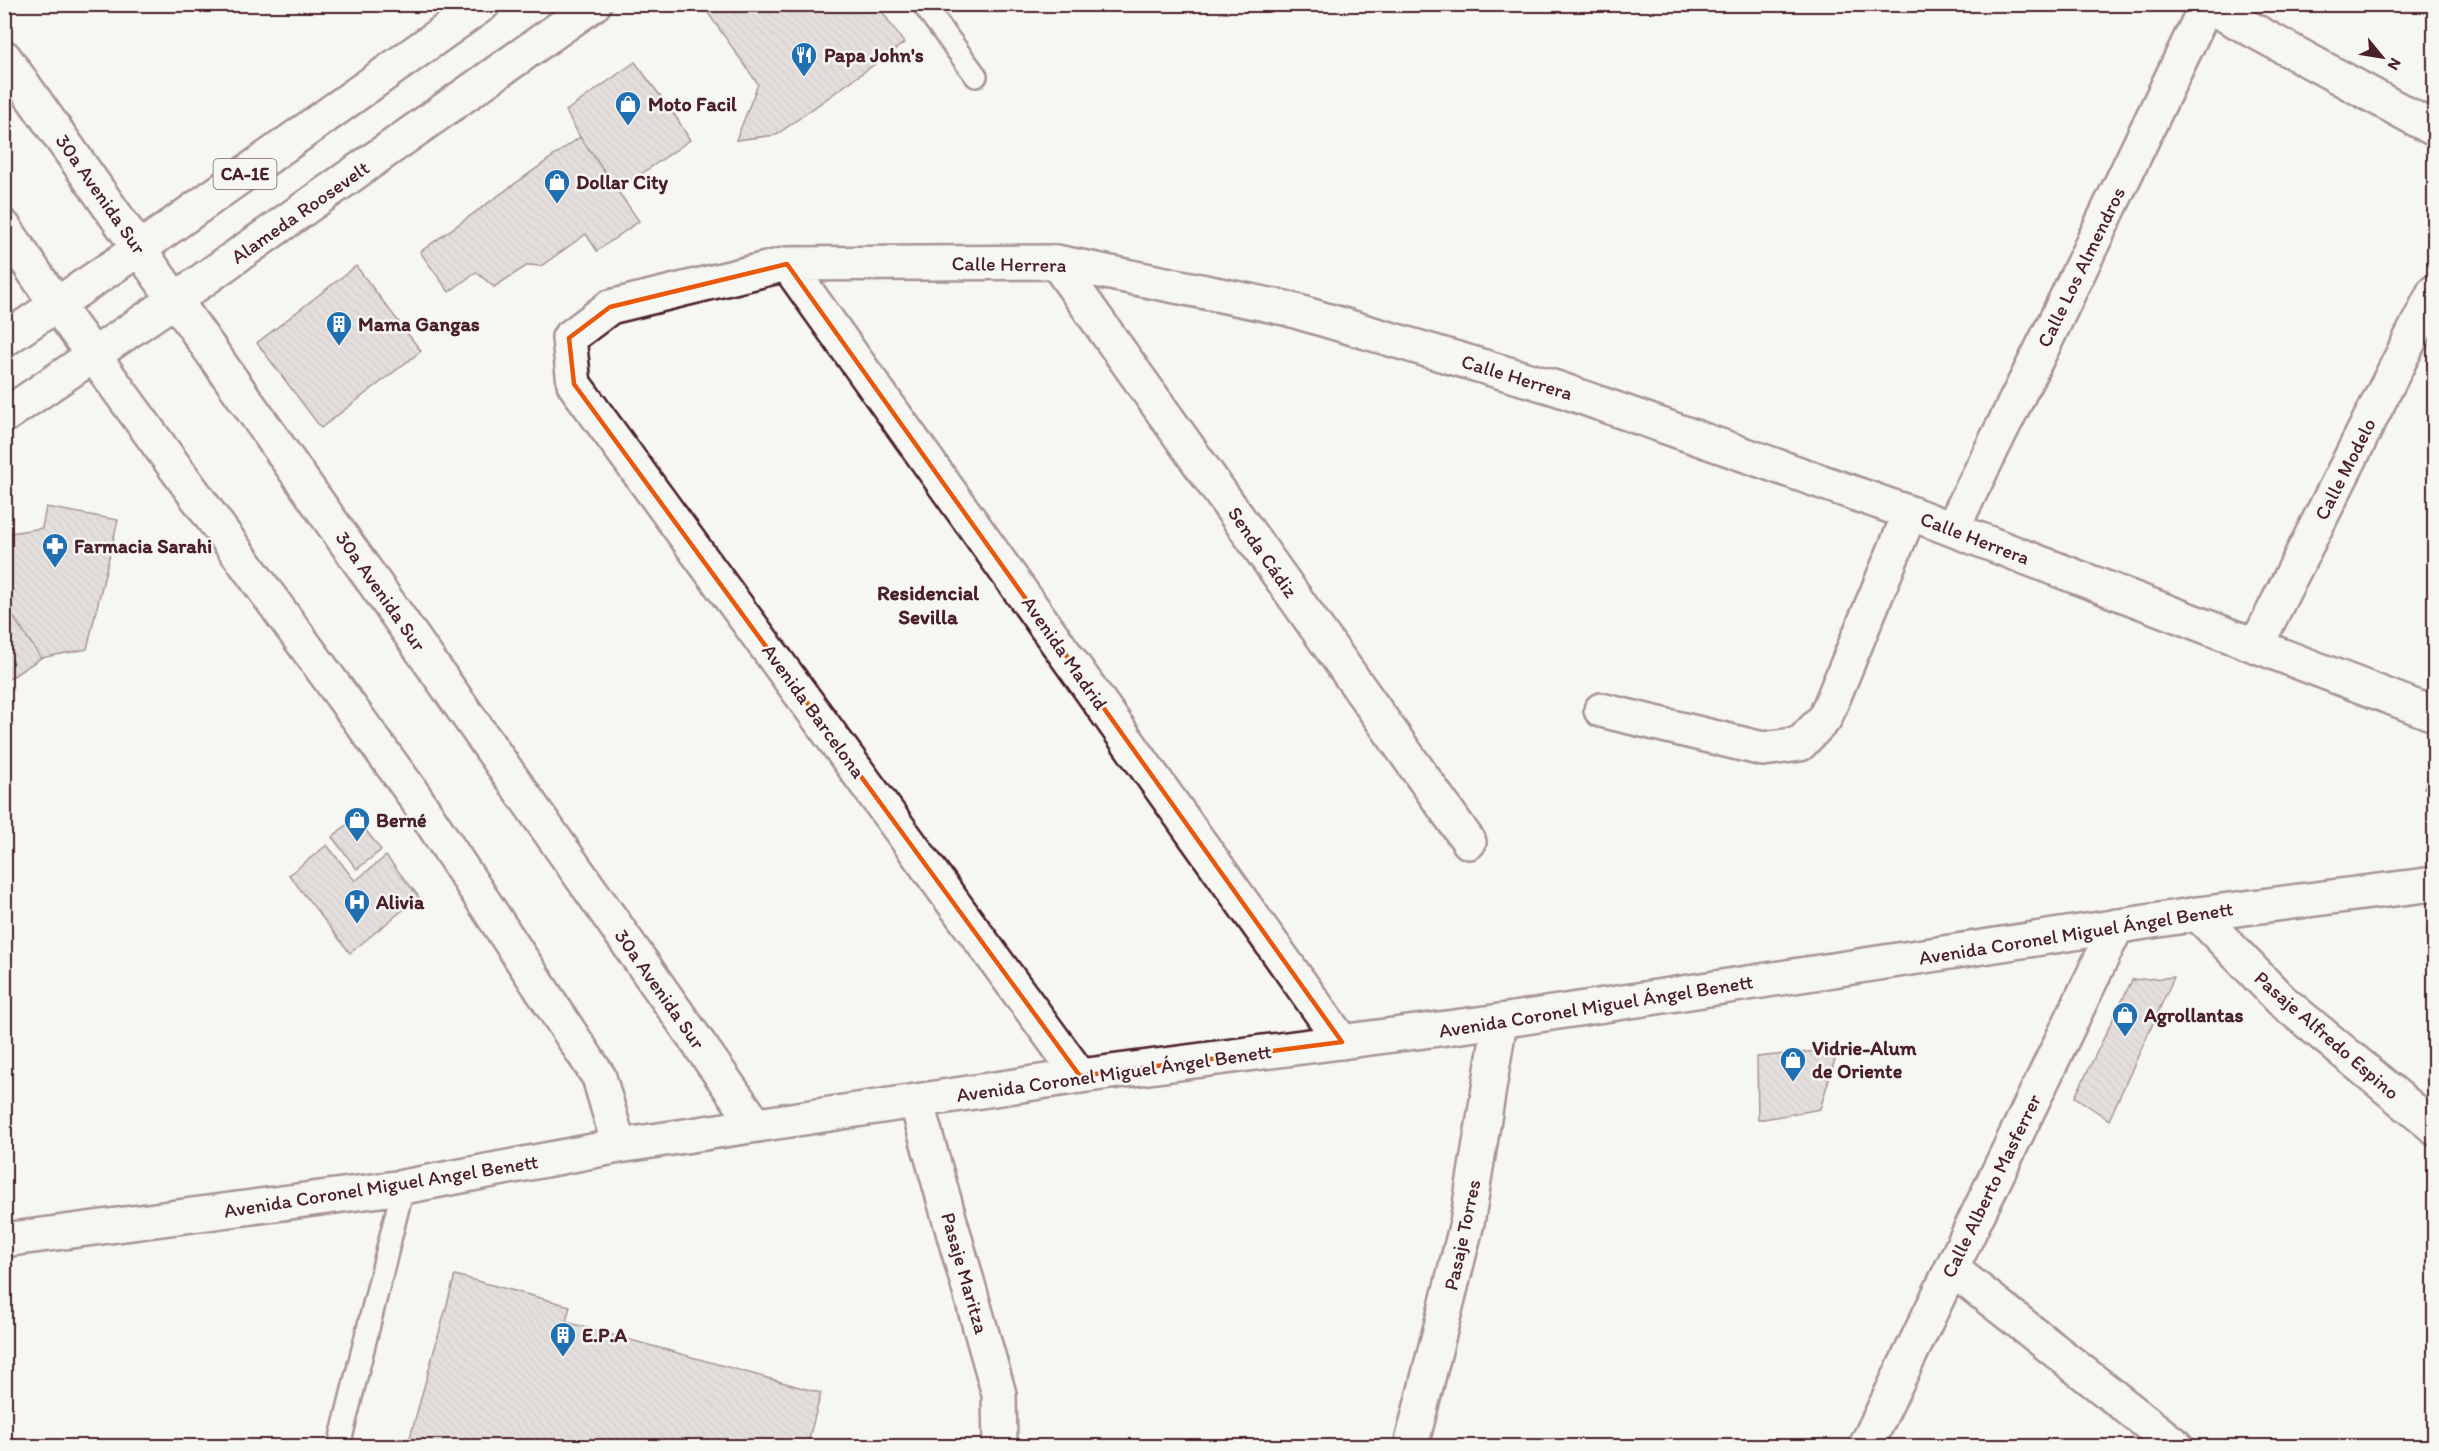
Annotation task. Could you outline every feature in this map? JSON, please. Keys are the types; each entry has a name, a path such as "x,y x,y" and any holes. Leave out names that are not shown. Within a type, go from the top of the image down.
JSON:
{"main road":[{"name":"CA-1E","path":"4,340 139,249 483,4"},
{"name":"Alameda Roosevelt","path":"4,416 176,299 594,4"},
{"path":"2206,5 2434,129"},
{"name":"Calle Los Almendros","path":"1952,529 2050,332 2206,5"},
{"name":"30a Avenida Sur","path":"4,57 756,1125"},
{"path":"4,227 56,304 417,801 599,1077 619,1146"},
{"name":"Calle Herrera","path":"569,338 610,307 787,264 1056,262 1285,308 1556,388 1910,513 2434,714"},
{"name":"Senda Cádiz","path":"1056,262 1469,842"},
{"name":"Avenida Madrid","path":"787,264 1342,1042"},
{"name":"Calle Modelo","path":"2256,646 2434,292"},
{"name":"Avenida Barcelona","path":"569,338 574,384 1080,1076"},
{"path":"1601,710 1763,749 1800,744 1825,718 1910,513"},
{"name":"Avenida Coronel Miguel Ángel Benett","path":"756,1125 1080,1076 1500,1021 2198,914 2434,884"},
{"name":"Pasaje Alfredo Espino","path":"2198,914 2281,1000 2434,1127"},
{"name":"Calle Alberto Masferrer","path":"1866,1446 2117,926"},
{"name":"Pasaje Torres","path":"1411,1446 1467,1223 1500,1021"},
{"name":"Pasaje Maritza","path":"916,1101 999,1394 1000,1446"},
{"name":"Avenida Coronel Miguel Angel Benett","path":"4,1240 403,1186 619,1146 756,1125"},
{"path":"1952,1269 2176,1446"}],"lane":[{"path":"923,4 976,76"},
{"path":"339,1446 403,1186"}],"highlighted area":[{"path":"787,264 1342,1042 1080,1076 574,384 569,338 610,307"}],"building":[{"name":"Papa John's","path":"720,4 877,4 904,43 776,135 736,140 758,84 708,13"},
{"name":"Moto Facil","path":"635,62 676,117 690,140 618,190 580,137 566,111"},
{"name":"Dollar City","path":"580,137 639,221 597,251 586,234 541,266 528,265 494,287 476,272 449,292 420,252"},
{"name":"Mama Gangas","path":"356,266 421,351 321,428 257,343"},
{"name":"Farmacia Sarahi","path":"46,507 118,520 87,649 41,658 4,603 4,534 42,528"},
{"path":"4,603 41,658 7,680 4,677"},
{"path":"2434,763 2434,790 2424,788"},
{"name":"Berné","path":"356,817 381,850 357,869 332,837"},
{"name":"Alivia","path":"327,845 355,881 386,856 419,897 350,953 289,875"},
{"name":"Agrollantas","path":"2174,977 2109,1120 2075,1097 2132,980"},
{"name":"Vidrie-Alum de Oriente","path":"1838,1049 1820,1109 1758,1120 1757,1057"},
{"name":"E.P.A","path":"455,1275 570,1306 566,1322 821,1393 807,1446 408,1445"}],"place":[{"name":"Papa John's","path":"804,78"},
{"name":"Moto Facil","path":"628,127"},
{"name":"Dollar City","path":"557,205"},
{"name":"Mama Gangas","path":"339,347"},
{"name":"Farmacia Sarahi","path":"55,569"},
{"name":"Berné","path":"357,843"},
{"name":"Alivia","path":"357,925"},
{"name":"Agrollantas","path":"2125,1038"},
{"name":"Vidrie-Alum de Oriente","path":"1793,1083"},
{"name":"E.P.A","path":"563,1358"}],"district":[{"name":"Residencial Sevilla","path":"928,604"}]}
